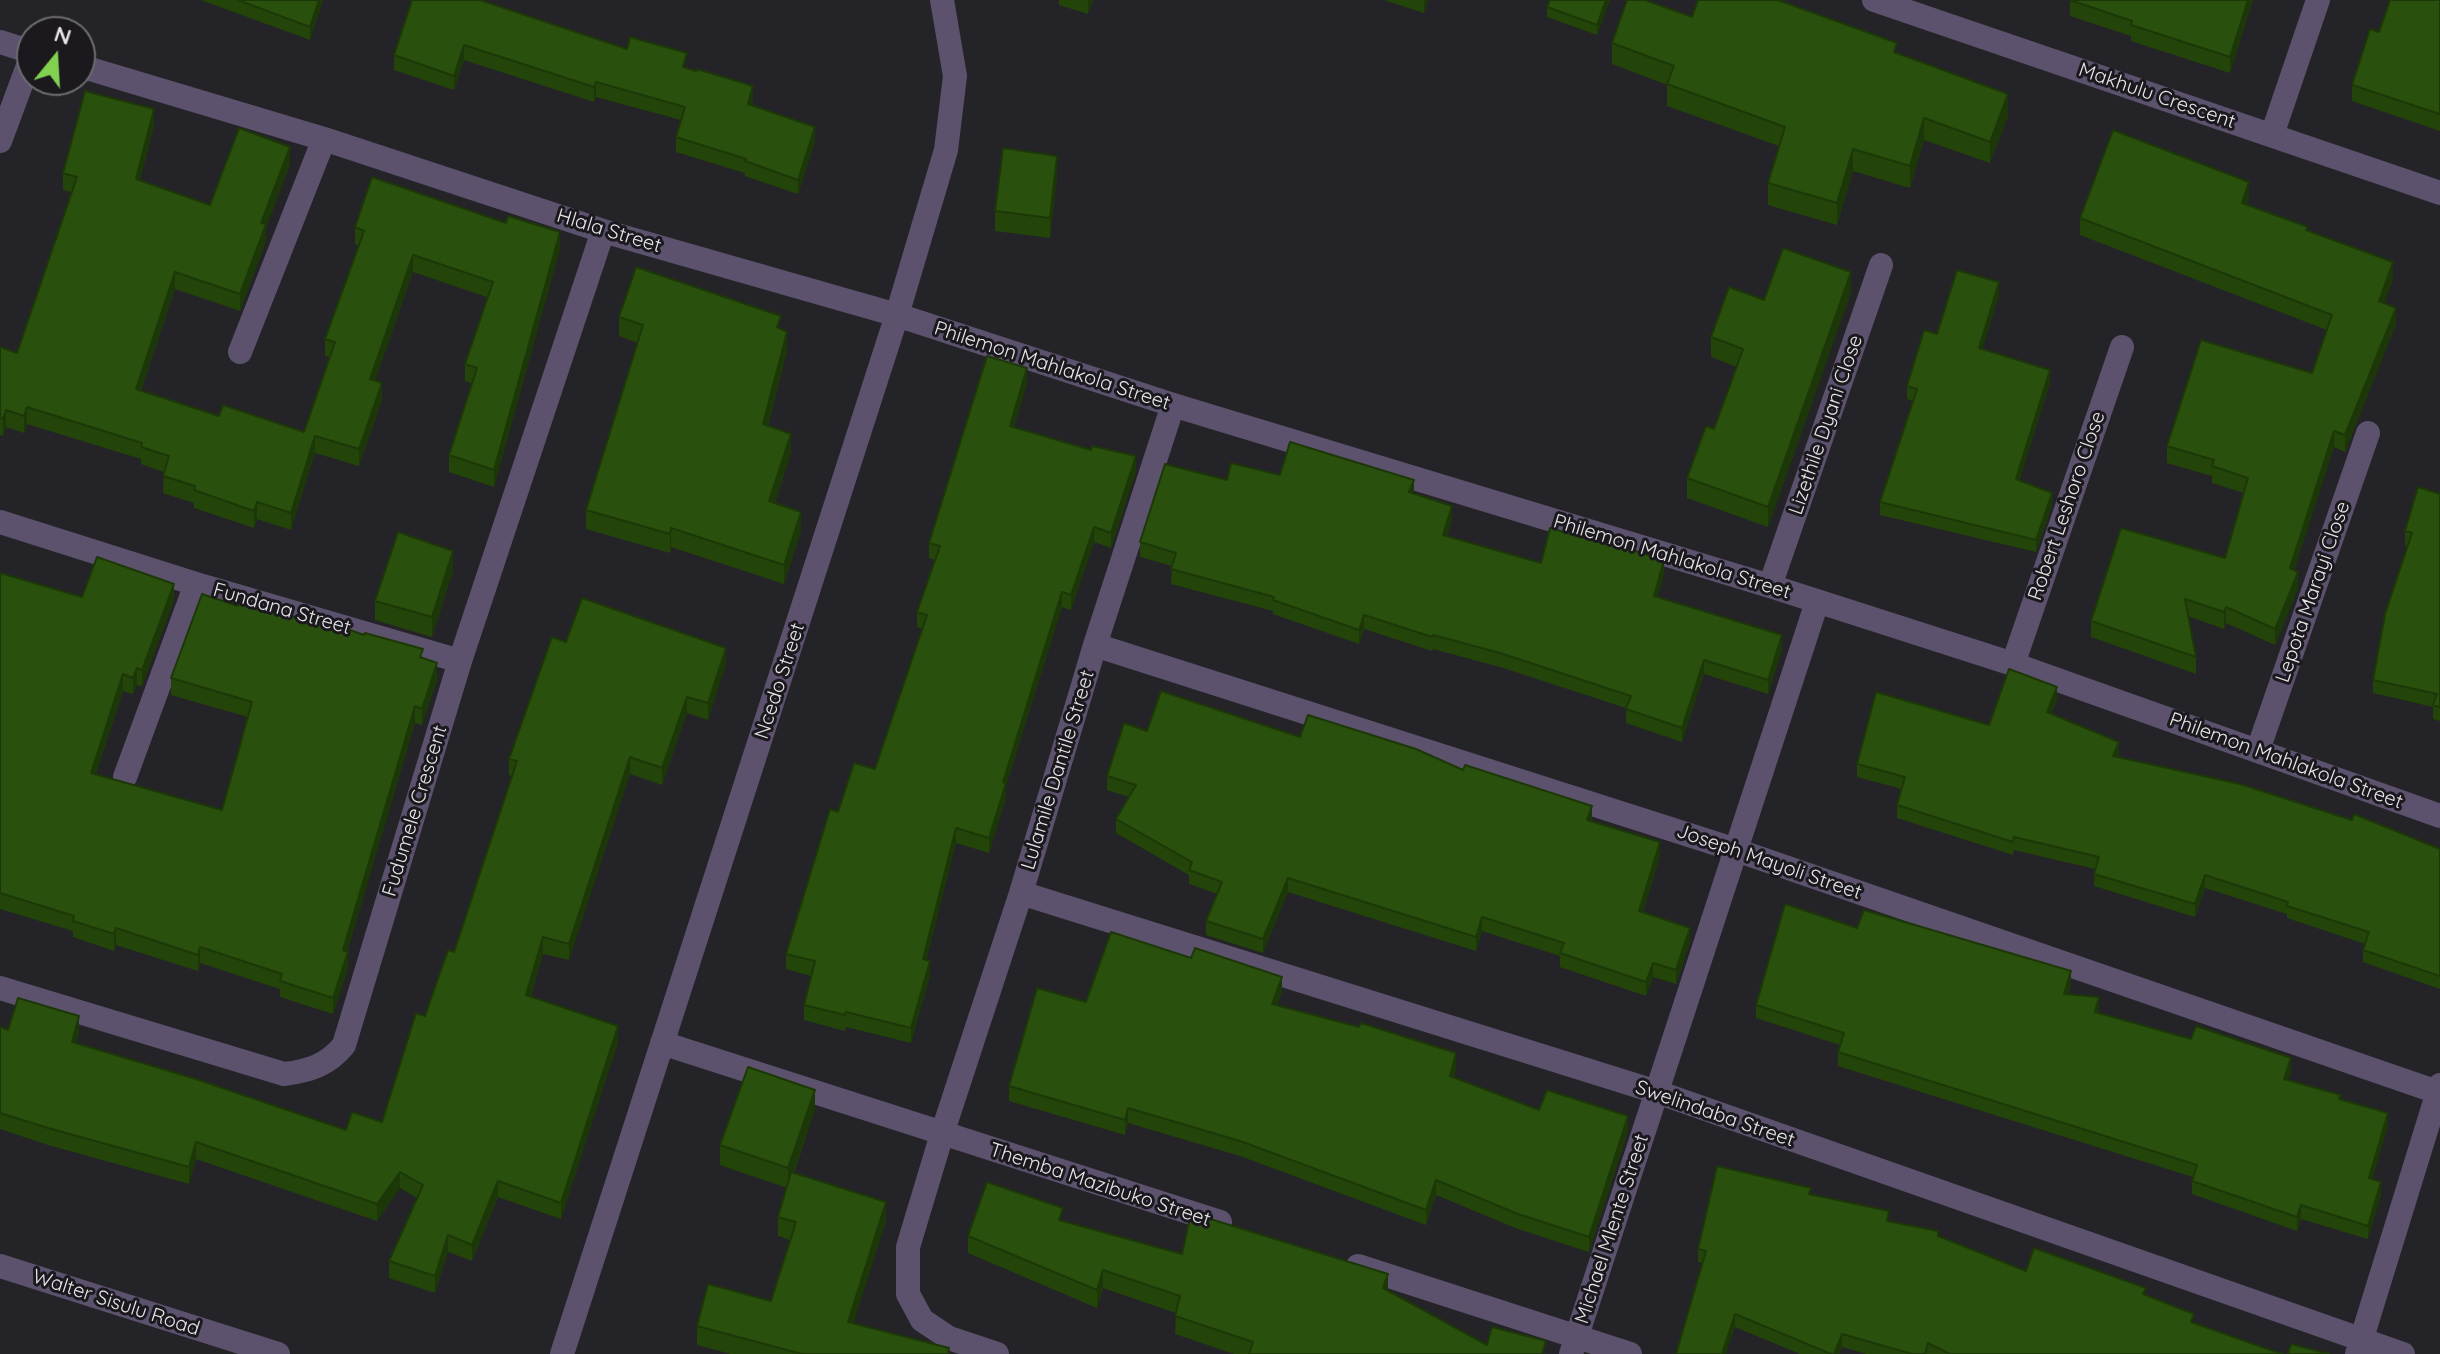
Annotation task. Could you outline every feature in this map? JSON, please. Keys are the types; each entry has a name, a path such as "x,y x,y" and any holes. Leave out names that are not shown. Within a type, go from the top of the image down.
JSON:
{"street":[{"name":"Ncedo Street","path":"562,1354 897,315 946,150 955,76 942,0"},
{"name":"Makhulu Crescent","path":"1874,0 2440,193"},
{"path":"2272,135 2318,0"},
{"name":"Hlala Street","path":"96,71 324,139 603,231 897,315"},
{"path":"0,141 16,96"},
{"path":"240,352 324,139"},
{"name":"Fudumele Crescent","path":"0,988 284,1074 303,1072 322,1065 344,1045 460,661 603,231"},
{"name":"Lizethile Dyani Close","path":"1770,586 1881,265"},
{"name":"Philemon Mahlakola Street","path":"897,315 1173,405 1770,586 2013,664 2440,816"},
{"name":"Robert Leshoro Close","path":"2013,664 2122,347"},
{"name":"Lulamile Dantile Street","path":"997,1354 949,1338 922,1320 908,1294 908,1247 1173,405"},
{"name":"Lepota Marayi Close","path":"2258,750 2368,433"},
{"name":"Fundana Street","path":"0,522 196,584 460,661"},
{"name":"Fundana Street","path":"125,777 196,584"},
{"name":"Michael Mlente Street","path":"1574,1345 1817,602"},
{"name":"Joseph Mayoli Street","path":"1095,645 1736,850 2439,1090"},
{"name":"Swelindaba Street","path":"1021,893 1657,1092 2359,1347 2403,1354"},
{"name":"Themba Mazibuko Street","path":"662,1043 1244,1230"},
{"path":"2359,1347 2439,1090"},
{"path":"1335,1259 1574,1345 1630,1354"},
{"name":"Walter Sisulu Road","path":"0,1266 278,1354"}],"building":[{"path":"238,0 319,0 310,27"},
{"path":"412,0 480,0 627,49 630,37 687,53 683,67 753,86 748,104 815,127 798,180 746,159 676,137 685,107 596,82 594,87 464,45 454,76 394,55"},
{"path":"1550,0 1606,0 1597,25 1547,7"},
{"path":"1627,0 1645,0 1692,17 1698,0 1778,0 1897,43 1894,52 2008,94 1990,142 1924,118 1910,166 1853,149 1837,203 1768,183 1785,127 1667,84 1674,66 1612,43"},
{"path":"2070,0 2248,0 2230,57 2131,25 2132,21"},
{"path":"2390,0 2440,0 2440,114 2352,85 2370,29 2379,32"},
{"path":"96,94 154,109 136,179 210,205 239,128 290,147 261,223 266,224 240,294 175,272 136,389 219,416 223,405 304,432 335,342 325,339 364,231 355,227 372,177 506,223 508,216 560,232 494,470 449,455 477,368 465,364 493,282 413,255 370,379 382,383 359,449 315,436 291,513 257,502 254,511 163,476 169,456 141,447 142,443 27,407 24,416 6,410 3,419 0,418 0,347 17,353 77,177 63,173 84,96"},
{"path":"2113,130 2249,182 2242,203 2393,262 2379,301 2396,308 2345,435 2334,431 2290,568 2298,572 2275,629 2226,607 2224,612 2185,599 2196,657 2091,621 2121,528 2225,558 2248,478 2212,466 2214,460 2167,446 2201,340 2312,373 2332,315 2080,218"},
{"path":"1003,148 1057,156 1050,218 995,211"},
{"path":"1783,248 1851,272 1768,507 1687,478 1706,426 1714,429 1743,349 1711,337 1729,287 1764,300"},
{"path":"636,267 781,316 777,327 787,332 763,424 791,434 769,501 801,512 784,565 671,528 670,534 586,510 643,325 619,317"},
{"path":"1957,270 1999,282 1979,348 2050,370 2016,479 2052,493 2036,540 1880,502 1917,389 1907,386 1924,330 1937,334"},
{"path":"987,356 1027,368 1010,426 1091,450 1092,446 1136,456 1111,533 1094,527 1071,595 1062,592 1003,782 1006,783 989,838 956,828 923,959 930,961 911,1028 804,1005 815,961 786,954 830,809 838,812 854,763 875,769 927,615 917,612 940,546 929,543"},
{"path":"1290,442 1414,480 1409,492 1452,506 1443,535 1541,563 1550,528 1664,560 1654,596 1782,635 1768,680 1704,660 1682,728 1626,709 1631,696 1500,653 1432,637 1364,615 1359,630 1273,600 1274,597 1171,569 1176,553 1140,542 1165,464 1227,480 1231,463 1280,475"},
{"path":"2418,487 2440,494 2440,707 2433,705 2437,694 2373,680 2385,614 2412,533 2405,531"},
{"path":"398,532 453,551 432,617 375,601"},
{"path":"97,557 174,584 142,670 137,668 133,678 123,674 91,773 222,810 252,702 171,678 202,594 238,606 240,600 311,622 313,617 364,635 423,649 420,657 437,663 422,709 415,706 343,950 348,952 333,998 280,981 282,974 200,947 198,955 116,928 114,934 73,921 74,916 0,893 0,573 82,597"},
{"path":"582,598 726,648 708,703 687,697 662,768 630,757 569,944 543,937 526,995 618,1026 561,1203 498,1181 472,1245 448,1235 435,1276 389,1261 423,1185 400,1172 377,1204 196,1142 189,1167 0,1113 0,1027 8,1030 18,998 79,1016 72,1042 196,1079 346,1130 352,1112 382,1122 416,1013 425,1016 448,950 454,952 517,761 509,759 552,637 566,642"},
{"path":"2009,669 2057,687 2047,712 2119,742 2113,756 2240,784 2352,820 2354,814 2440,849 2440,976 2363,950 2369,932 2205,875 2195,904 2094,874 2099,857 2014,837 2013,842 1897,805 1905,777 1857,764 1876,692 1989,725"},
{"path":"1161,691 1300,737 1308,715 1416,749 1463,770 1465,765 1592,806 1587,820 1660,842 1639,911 1690,928 1676,970 1653,963 1646,982 1560,953 1564,943 1482,917 1476,937 1288,878 1263,939 1206,921 1222,882 1189,870 1192,862 1116,819 1136,785 1107,776 1124,723 1147,731"},
{"path":"1785,904 1857,928 1864,910 2071,971 2064,994 2099,997 2095,1012 2191,1039 2196,1026 2291,1058 2284,1079 2341,1095 2339,1099 2388,1113 2369,1178 2381,1182 2368,1226 2301,1205 2297,1217 2192,1181 2197,1165 1838,1052 1844,1033 1756,1005"},
{"path":"1111,932 1191,958 1195,948 1282,977 1272,1004 1359,1027 1361,1023 1456,1053 1450,1076 1539,1110 1547,1090 1628,1116 1589,1237 1518,1214 1436,1180 1426,1210 1240,1141 1128,1108 1125,1120 1009,1086 1037,988 1086,1002"},
{"path":"748,1067 815,1090 788,1168 720,1145"},
{"path":"1717,1166 1811,1188 1809,1194 1889,1211 1887,1221 1938,1231 1938,1236 2026,1271 2034,1248 2146,1288 2143,1294 2194,1314 2191,1322 2282,1354 1950,1354 1928,1343 1925,1354 1912,1354 1842,1334 1834,1354 1831,1354 1735,1314 1722,1354 1676,1354 1706,1251 1698,1249"},
{"path":"791,1172 886,1202 848,1322 949,1348 948,1354 802,1354 697,1326 708,1284 771,1301 796,1222 778,1217"},
{"path":"987,1182 1063,1208 1059,1220 1182,1254 1191,1213 1388,1274 1383,1288 1487,1345 1492,1327 1546,1341 1542,1354 1249,1354 1253,1342 1175,1316 1180,1296 1103,1270 1097,1290 968,1236"},
{"path":"2291,1344 2329,1354 2288,1354"}]}
